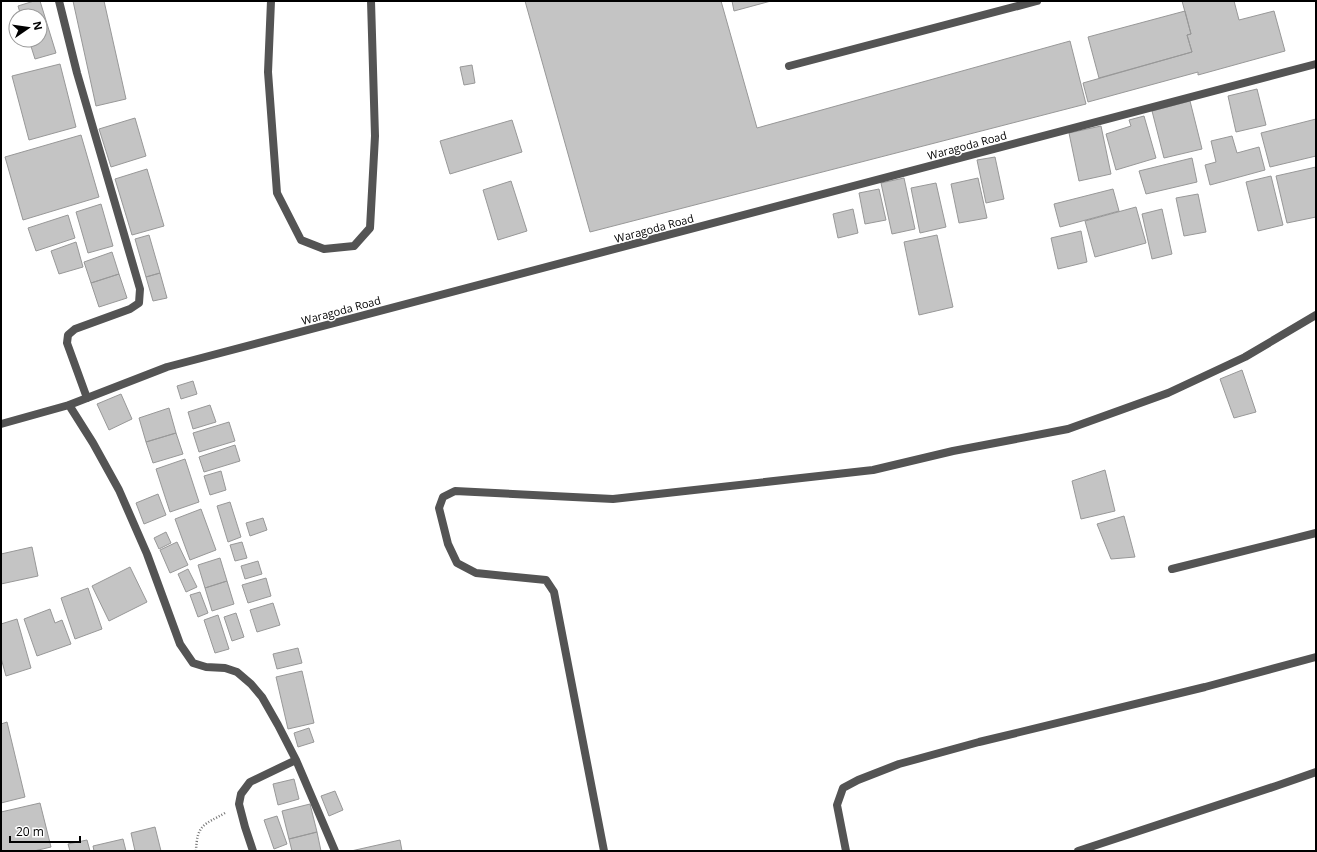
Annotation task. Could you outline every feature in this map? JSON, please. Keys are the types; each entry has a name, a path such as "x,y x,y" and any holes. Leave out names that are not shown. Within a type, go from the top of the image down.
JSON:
{"street":[{"path":"59,1 76,72 140,289 139,303 130,309 75,329 68,335 67,343 87,398"},
{"path":"271,1 268,72 276,193 301,240 324,249 354,246 370,228 374,136 372,1"},
{"path":"789,66 1037,1"},
{"name":"Waragoda Road","path":"1,424 69,405 167,367 1316,64"},
{"path":"604,851 554,592 546,580 476,573 457,563 448,544 439,508 443,496 454,491 613,499 873,470 953,451 1068,429 1168,393 1245,357 1316,315"},
{"path":"69,405 93,443 118,490 146,554 180,644 192,663 206,667 225,668 237,672 251,684 262,697 296,760 335,851"},
{"path":"1172,569 1316,533"},
{"path":"846,851 836,805 843,788 858,780 899,764 979,742 1205,687 1316,657"},
{"path":"253,851 239,804 241,794 250,782 296,760"},
{"path":"1078,851 1316,772"}],"path":[{"path":"196,851 197,837 202,827 239,804"}],"building":[{"path":"34,1 40,1 42,8 19,8 18,6"},
{"path":"73,1 104,1 126,99 96,106"},
{"path":"525,1 721,1 757,128 1070,41 1086,104 590,232"},
{"path":"732,1 771,1 734,11"},
{"path":"1182,1 1234,1 1239,20 1274,11 1285,51 1198,75 1198,72 1088,102 1083,83 1192,52 1187,35 1191,34"},
{"path":"1185,11 1191,34 1187,35 1192,52 1099,78 1088,37"},
{"path":"48,27 56,53 35,59 32,48 48,48"},
{"path":"60,64 76,127 29,140 12,76"},
{"path":"472,65 475,83 464,85 460,67"},
{"path":"1257,89 1266,125 1236,132 1228,96"},
{"path":"1190,101 1202,149 1164,158 1152,111"},
{"path":"1144,116 1156,158 1116,170 1106,134 1131,126 1129,120"},
{"path":"135,118 146,156 111,167 99,129"},
{"path":"1316,119 1316,156 1270,167 1261,133"},
{"path":"512,120 522,152 450,174 440,141"},
{"path":"1101,126 1111,174 1079,181 1069,133"},
{"path":"81,135 99,197 23,220 5,157"},
{"path":"1232,136 1237,153 1259,147 1265,170 1210,185 1205,165 1216,162 1211,141"},
{"path":"995,157 1004,199 986,203 977,160"},
{"path":"1192,158 1197,182 1146,194 1139,171"},
{"path":"1316,167 1316,217 1287,223 1276,176"},
{"path":"147,169 164,226 132,235 115,179"},
{"path":"1271,176 1283,225 1258,231 1246,182"},
{"path":"904,178 915,229 892,234 881,183"},
{"path":"978,178 987,218 959,223 951,184"},
{"path":"511,181 527,231 498,240 483,190"},
{"path":"936,183 946,227 920,233 911,188"},
{"path":"879,189 886,220 865,224 859,193"},
{"path":"1113,189 1119,211 1060,227 1054,204"},
{"path":"1198,194 1206,232 1184,236 1176,198"},
{"path":"101,204 113,246 88,253 76,212"},
{"path":"1136,207 1146,243 1095,257 1085,221"},
{"path":"853,209 858,233 838,238 833,214"},
{"path":"1162,209 1172,254 1152,259 1142,214"},
{"path":"68,215 75,238 36,251 28,228"},
{"path":"1081,231 1087,262 1058,269 1051,238"},
{"path":"149,235 160,273 146,277 135,239"},
{"path":"937,235 953,307 919,315 904,242"},
{"path":"76,242 83,267 59,274 51,251"},
{"path":"112,252 119,274 91,283 84,262"},
{"path":"160,273 167,298 153,301 146,277"},
{"path":"119,274 127,298 99,307 91,283"},
{"path":"1242,370 1256,412 1234,418 1220,379"},
{"path":"193,381 197,394 181,399 177,386"},
{"path":"121,394 132,419 109,430 97,404"},
{"path":"210,405 216,422 193,429 188,412"},
{"path":"169,408 176,433 146,442 139,418"},
{"path":"229,422 235,441 199,452 193,433"},
{"path":"176,433 183,454 153,463 146,442"},
{"path":"235,445 240,461 204,472 199,457"},
{"path":"185,459 199,502 170,512 156,469"},
{"path":"1105,470 1115,511 1081,519 1072,481"},
{"path":"221,471 226,490 210,495 204,476"},
{"path":"158,494 166,515 144,524 136,503"},
{"path":"230,502 241,537 228,542 217,506"},
{"path":"201,509 216,550 190,560 175,519"},
{"path":"1124,516 1135,557 1111,559 1097,524"},
{"path":"263,518 267,530 250,536 246,523"},
{"path":"166,532 171,543 159,549 154,538"},
{"path":"177,542 188,565 170,573 160,550"},
{"path":"242,542 247,558 235,561 230,545"},
{"path":"32,547 38,576 1,584 1,554"},
{"path":"220,558 227,581 205,588 198,565"},
{"path":"258,561 262,574 245,579 241,566"},
{"path":"130,567 147,602 109,621 92,586"},
{"path":"188,569 197,587 186,592 178,574"},
{"path":"266,578 271,596 248,603 242,585"},
{"path":"227,581 234,604 212,611 205,588"},
{"path":"88,588 102,629 75,639 61,598"},
{"path":"200,592 208,613 198,617 190,595"},
{"path":"273,603 280,625 257,632 250,610"},
{"path":"50,609 55,623 62,620 71,644 37,656 24,619"},
{"path":"236,613 244,637 232,641 224,617"},
{"path":"218,615 229,649 215,653 204,620"},
{"path":"17,619 31,668 6,676 1,658 1,624"},
{"path":"298,648 302,663 277,669 273,654"},
{"path":"302,671 314,723 288,729 276,677"},
{"path":"7,722 25,797 1,803 1,724"},
{"path":"309,728 314,742 298,747 294,733"},
{"path":"294,779 299,799 278,805 273,784"},
{"path":"335,791 343,810 329,816 321,796"},
{"path":"40,803 51,847 34,851 1,851 1,812"},
{"path":"310,804 317,832 289,839 282,811"},
{"path":"277,816 287,844 274,849 264,820"},
{"path":"155,827 161,851 135,851 131,833"},
{"path":"317,832 321,851 292,851 289,839"},
{"path":"123,839 126,851 94,851 93,846"},
{"path":"87,840 90,851 70,851 68,844"},
{"path":"400,840 402,851 351,851"}]}
